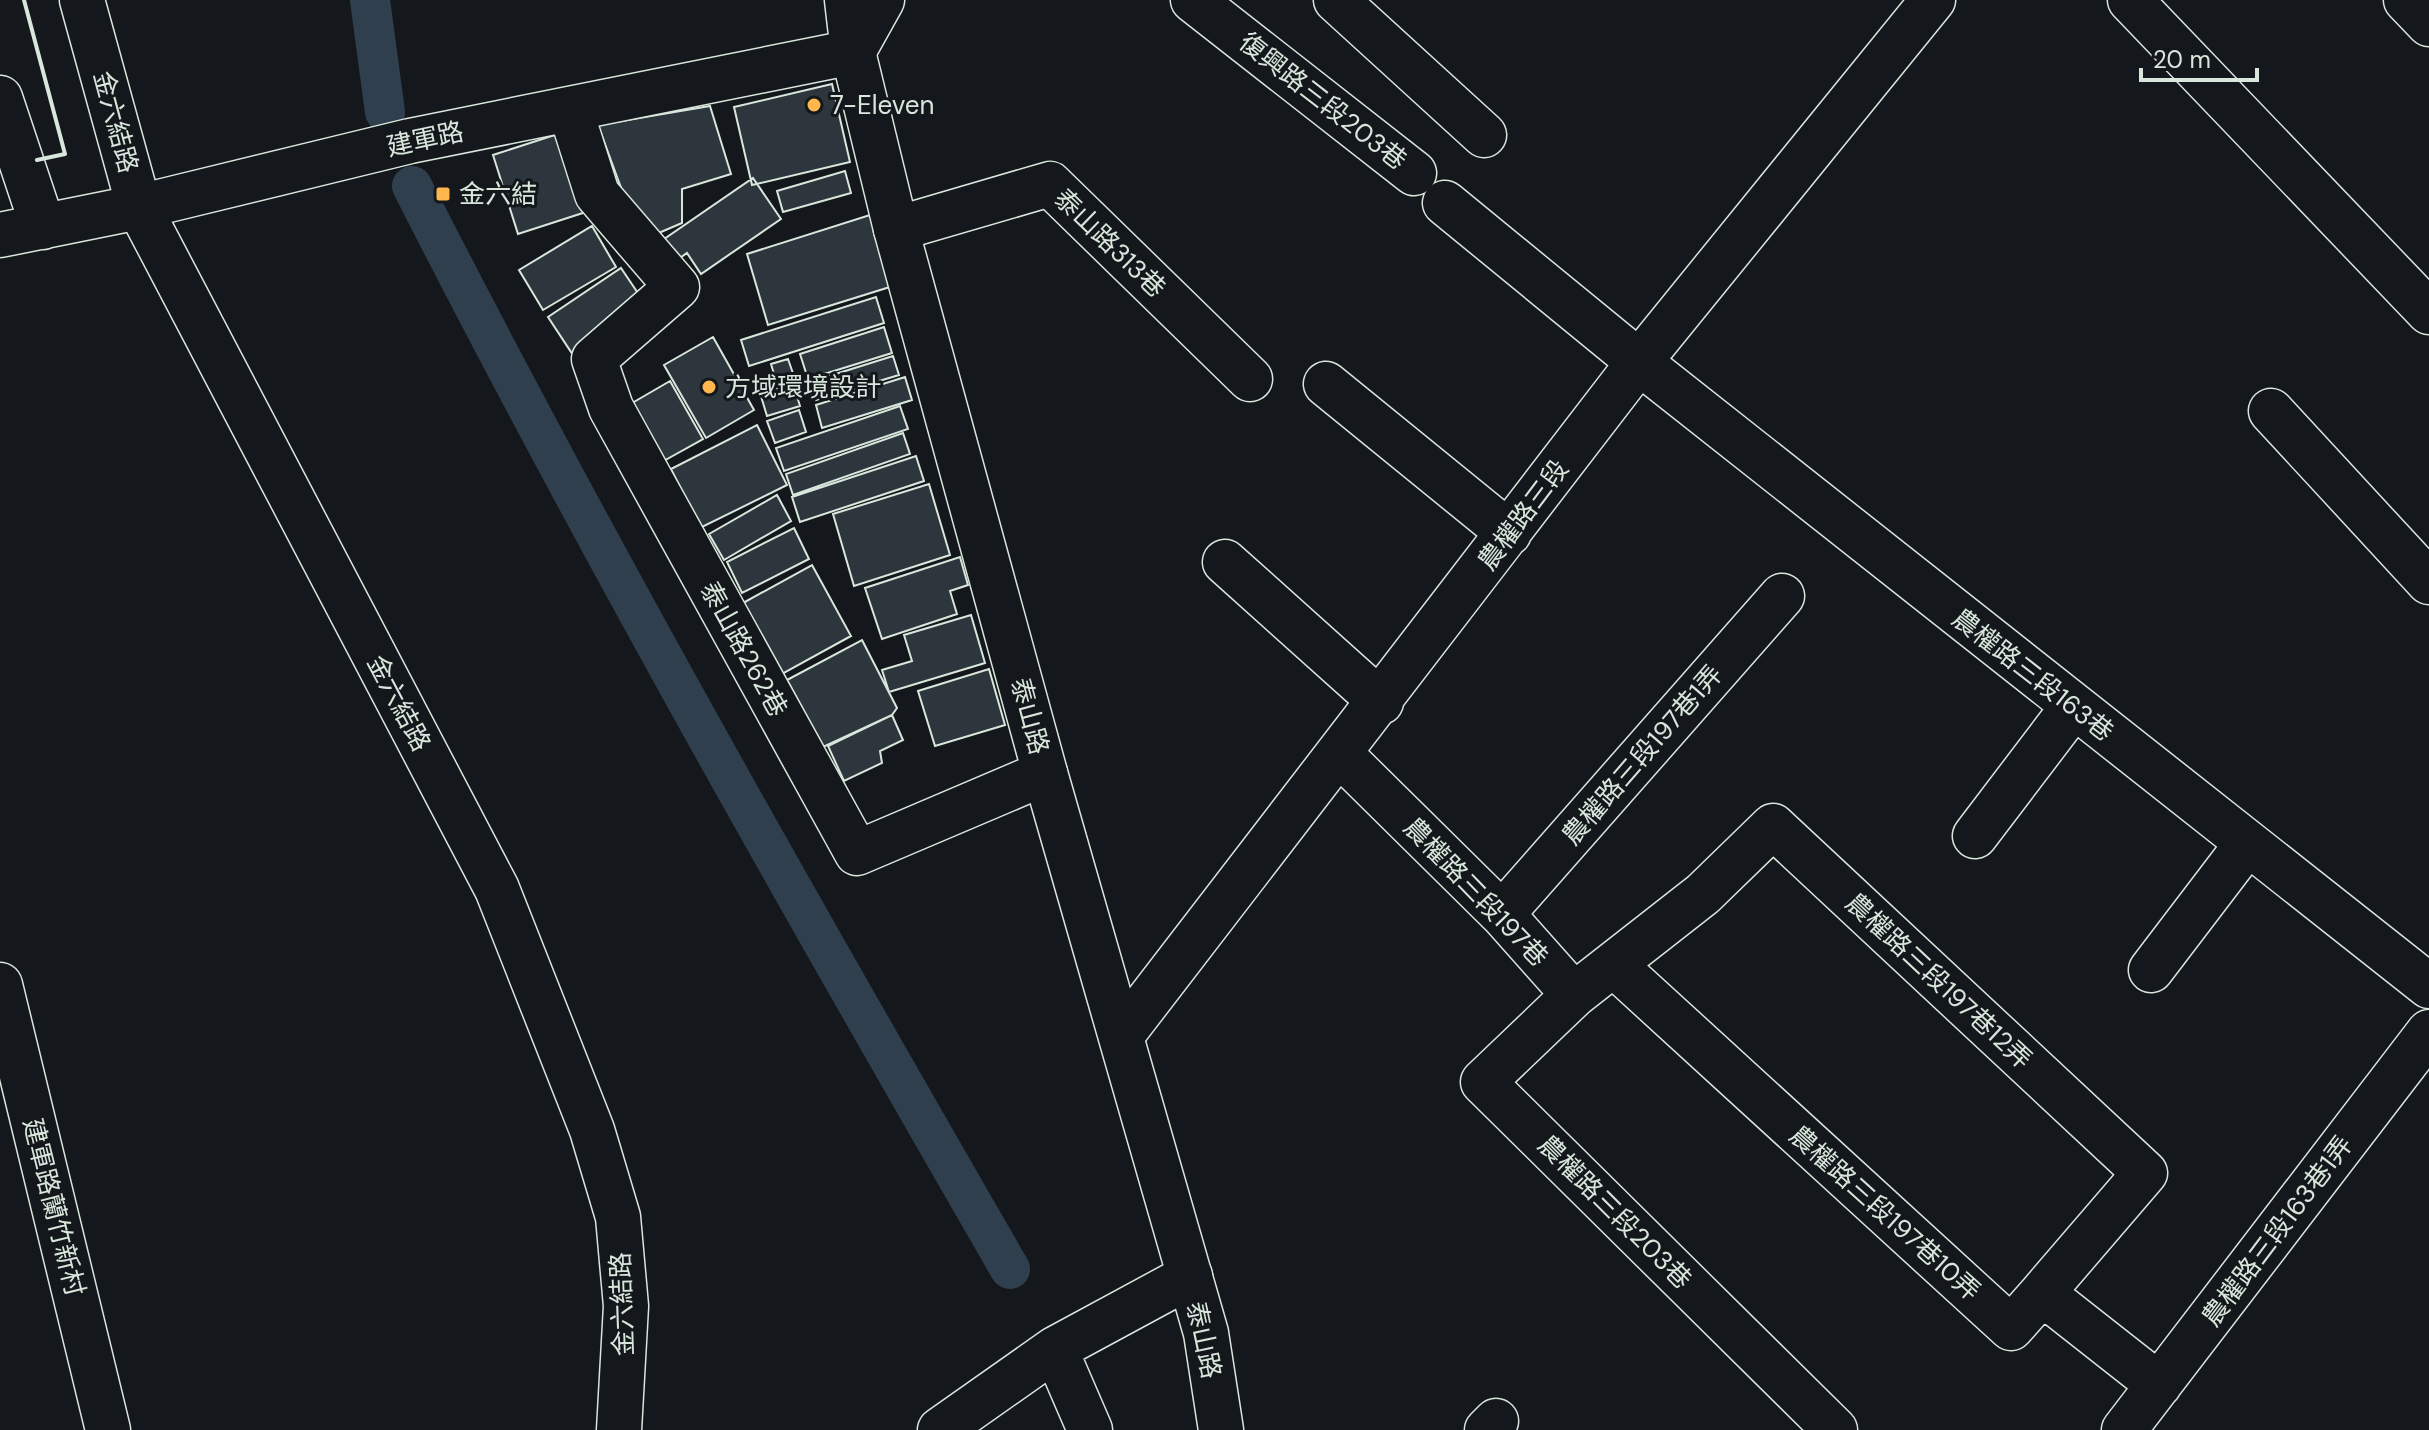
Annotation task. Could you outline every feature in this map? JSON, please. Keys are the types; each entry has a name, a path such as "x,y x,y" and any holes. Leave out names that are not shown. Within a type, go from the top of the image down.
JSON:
{"street":[{"name":"金六結路","path":"82,0 139,207 497,889 592,1130 618,1217 626,1306 619,1430"},
{"name":"泰山路","path":"847,0 853,52 896,229 1045,773 1206,1333 1221,1430"},
{"path":"853,52 882,0"},
{"name":"復興路三段203巷","path":"1193,0 1414,173"},
{"path":"1336,0 1484,135"},
{"name":"農權路三段","path":"1121,1036 1341,755 1639,362 1933,0"},
{"path":"2130,0 2429,312"},
{"path":"2406,0 2429,24"},
{"name":"建軍路","path":"0,235 139,207 410,141 853,52"},
{"path":"0,98 43,227"},
{"name":"泰山路262巷","path":"570,109 597,194 677,287 594,359 611,408 857,853 1045,773"},
{"name":"泰山路313巷","path":"896,229 1050,184 1250,379"},
{"name":"農權路三段163巷","path":"1445,203 1639,362 2429,986"},
{"path":"1326,384 1509,533"},
{"path":"2271,411 2429,582"},
{"path":"1225,562 1381,702"},
{"name":"農權路三段197巷1弄","path":"1502,914 1782,596"},
{"path":"1975,836 2073,707"},
{"name":"農權路三段197巷","path":"1341,755 1502,914 1574,995"},
{"name":"農權路三段197巷12弄","path":"1614,965 1703,894 1773,826 2145,1173 2042,1293"},
{"path":"2151,970 2247,844"},
{"path":"1574,995 1614,965"},
{"name":"農權路三段197巷10弄","path":"1614,965 2011,1328 2042,1293"},
{"name":"建軍路蘭竹新村","path":"0,985 108,1430"},
{"name":"農權路三段203巷","path":"1574,995 1483,1082 1835,1430"},
{"name":"農權路三段163巷1弄","path":"2124,1430 2429,1032"},
{"path":"940,1430 1055,1349 1190,1276"},
{"path":"2042,1293 2159,1385"},
{"path":"1055,1349 1090,1430"}],"building":[{"path":"832,84 850,162 752,185 734,107"},
{"path":"710,106 731,174 682,189 682,223 654,235 627,204 598,125"},
{"path":"567,131 592,210 518,234 493,155"},
{"path":"845,171 851,193 783,212 777,191"},
{"path":"753,178 781,219 701,274 687,253 668,266 654,246"},
{"path":"870,215 893,286 768,325 747,254"},
{"path":"592,226 616,267 543,310 519,270"},
{"path":"621,268 648,308 575,358 548,317"},
{"path":"876,297 884,323 749,366 741,340"},
{"path":"884,327 892,353 808,379 800,354"},
{"name":"方域環境設計","path":"713,337 754,410 706,438 664,365"},
{"path":"893,356 899,375 816,400 810,382"},
{"path":"788,359 795,379 765,389 761,378 774,374 771,364"},
{"path":"905,377 912,400 822,428 816,405"},
{"path":"670,381 703,439 660,463 627,406"},
{"path":"793,383 800,406 767,416 760,393"},
{"path":"900,406 908,429 784,471 776,448"},
{"path":"799,410 806,432 775,443 767,421"},
{"path":"757,425 787,485 700,528 671,469"},
{"path":"903,433 910,454 793,495 786,474"},
{"path":"916,456 924,481 800,522 792,497"},
{"path":"929,484 950,555 854,586 833,514"},
{"path":"777,495 791,521 724,560 709,534"},
{"path":"794,528 809,559 742,593 727,562"},
{"path":"960,557 968,585 950,591 957,614 882,639 865,588"},
{"path":"812,565 851,636 782,674 743,603"},
{"path":"971,615 985,663 889,692 882,670 912,661 904,635"},
{"path":"862,640 897,708 892,715 823,747 787,680"},
{"path":"989,669 1005,725 935,746 918,691"},
{"path":"892,715 903,740 880,751 882,763 844,781 828,746"}],"waterway":[{"path":"370,0 385,112"},
{"path":"412,186 629,596 1010,1269"}],"wall":[{"path":"24,0 65,154 37,160"}],"place":[{"name":"7-Eleven","path":"814,105"},
{"name":"金六結","path":"443,194"},
{"name":"方域環境設計","path":"709,387"}]}
